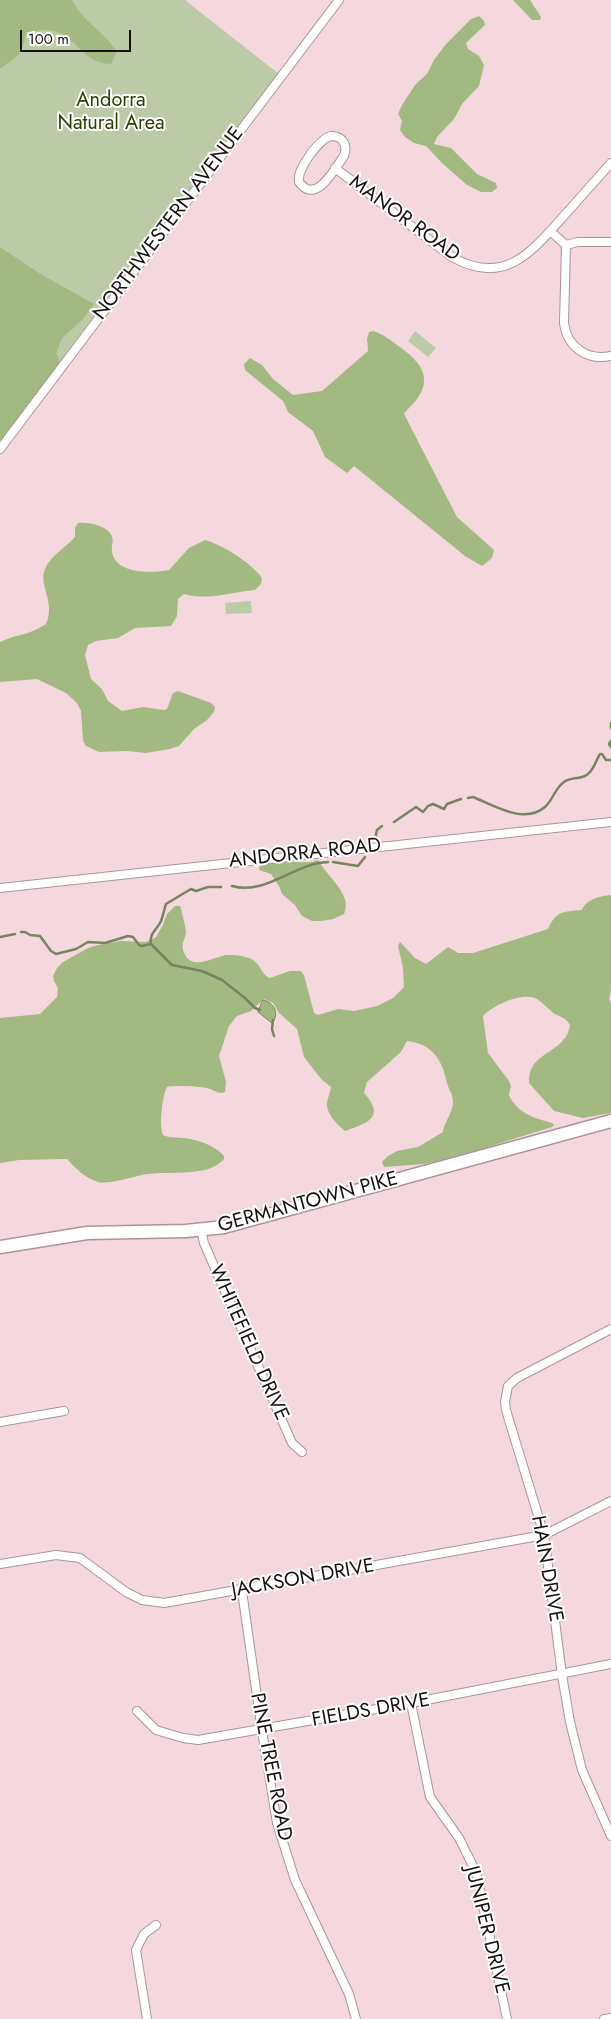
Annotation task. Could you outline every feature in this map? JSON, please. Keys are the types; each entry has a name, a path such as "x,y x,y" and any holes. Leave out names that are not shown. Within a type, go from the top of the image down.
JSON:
{"main road":[{"name":"GERMANTOWN PIKE","path":"0,1247 87,1233 201,1230 239,1223 611,1122"}],"street":[{"name":"NORTHWESTERN AVENUE","path":"0,449 339,0"},
{"path":"331,136 340,138 346,146 344,156 335,168 317,189 307,190 299,182 298,175 301,169 322,140 331,136"},
{"name":"MANOR ROAD","path":"335,168 452,257 473,266 496,267 516,261 533,251 611,163"},
{"path":"550,231 566,245"},
{"path":"566,245 578,242 611,242"},
{"path":"566,245 564,323 567,335 573,345 582,353 594,357 611,356"},
{"name":"ANDORRA ROAD","path":"0,888 611,822"},
{"name":"WHITEFIELD DRIVE","path":"201,1230 204,1243 292,1443 302,1452"},
{"name":"HAIN DRIVE","path":"611,1329 517,1378 508,1386 505,1402 544,1535 570,1722 582,1770 608,1821 611,1836"},
{"path":"0,1422 64,1410"},
{"name":"JACKSON DRIVE","path":"0,1564 56,1556 80,1558 126,1592 142,1600 164,1603 242,1591 544,1535 611,1501"},
{"name":"PINE TREE ROAD","path":"242,1591 277,1823 295,1880 348,1994 356,2019"},
{"name":"FIELDS DRIVE","path":"137,1712 156,1730 183,1738 198,1740 411,1703 611,1664"},
{"name":"JUNIPER DRIVE","path":"411,1703 430,1797 459,1838 476,1872 508,2019"},
{"path":"148,2019 136,1950 144,1934 156,1925"},
{"path":"604,2019 611,2018"}],"green space":[{"name":"Andorra Natural Area","path":"0,0 187,0 279,74 0,445"},
{"path":"415,331 436,348 428,357 408,341"},
{"path":"251,601 252,613 226,614 225,603"}],"shaded area":[{"path":"0,0 72,0 82,15 117,52 111,64 99,62 90,57 66,36 43,30 26,33 21,51 0,69"},
{"path":"513,0 530,0 541,17 540,20 532,20"},
{"path":"479,16 485,25 466,43 468,49 479,56 484,65 479,86 462,104 454,119 437,137 434,144 451,148 477,174 496,183 497,188 492,192 481,192 467,185 426,146 414,143 405,137 400,130 402,121 398,114 415,85 427,74 434,60 446,44 471,19"},
{"path":"0,247 39,273 94,304 82,320 62,338 56,354 59,359 59,365 0,442"},
{"path":"373,331 400,347 421,368 424,381 423,388 417,399 404,414 457,517 494,550 492,558 482,566 465,556 354,466 347,473 325,457 313,431 288,412 283,401 245,370 244,364 250,358 262,365 273,379 293,395 322,391 368,351 367,339 369,332"},
{"path":"78,523 96,525 107,530 112,538 112,552 115,560 128,569 145,572 169,570 189,548 205,540 236,555 252,567 262,578 261,584 255,590 202,597 184,594 178,599 177,616 171,626 135,628 118,638 96,641 88,645 85,655 91,679 102,689 108,701 122,711 143,707 167,709 173,693 178,691 211,703 215,707 214,712 207,720 194,729 179,746 146,753 127,751 99,752 86,746 83,741 81,711 77,703 66,693 37,679 0,682 0,642 35,630 46,624 49,609 43,575 54,556 75,537 75,528"},
{"path":"319,861 338,886 345,900 344,914 333,919 312,921 302,916 295,905 282,894 271,874 259,870 262,863 313,862"},
{"path":"611,895 611,989 609,1000 611,1002 611,1113 583,1118 554,1111 529,1083 532,1067 536,1061 564,1039 570,1025 565,1019 537,999 531,997 516,998 508,1000 483,1016 488,1053 509,1081 511,1086 509,1095 512,1101 527,1114 554,1125 462,1155 424,1164 384,1167 382,1162 388,1156 397,1151 418,1147 443,1132 452,1110 453,1099 442,1067 435,1054 424,1046 407,1041 401,1052 367,1082 364,1093 374,1108 371,1118 361,1125 345,1131 328,1111 327,1103 331,1087 322,1080 304,1057 297,1029 279,1013 273,1003 264,999 251,1011 237,1016 229,1026 219,1056 226,1082 225,1092 192,1086 169,1086 165,1091 161,1118 163,1135 205,1143 224,1156 224,1159 218,1164 198,1171 147,1174 102,1183 85,1175 67,1159 19,1160 0,1163 0,1018 40,1014 57,997 58,988 53,976 63,962 88,948 98,945 121,941 146,942 156,937 167,914 175,906 180,906 181,908 186,931 183,950 186,957 191,961 202,962 226,955 241,956 255,961 266,976 270,978 290,971 301,971 304,975 314,1013 318,1015 338,1009 354,1011 377,1006 393,998 404,987 403,968 398,946 400,942 415,958 426,964 448,947 458,953 473,953 548,929 557,915 582,910 590,901 598,897"},
{"path":"263,1000 270,1003 275,1009 276,1016 272,1023 258,1012"}],"waterway":[{"path":"611,723 611,728"},
{"path":"611,741 609,744 611,747"},
{"path":"468,798 473,797 518,814 537,812 548,804 558,787 564,782 589,773 600,754 606,760 611,760"},
{"path":"394,822 416,807 423,812 428,806 433,804 444,809 447,804 461,799"},
{"path":"375,839 377,830 382,826"},
{"path":"333,862 358,866 365,857"},
{"path":"232,886 244,888 257,887 303,868 328,862"},
{"path":"21,932 40,936 51,951 56,954 76,949 88,942 105,943 128,936 133,937 139,945 151,944 151,937 161,921 166,904 191,889 196,891 208,887 221,887"},
{"path":"0,937 15,934"},
{"path":"151,944 172,965 202,971 222,980 255,1008 260,1010"},
{"path":"273,1020 272,1029 274,1036"}]}
